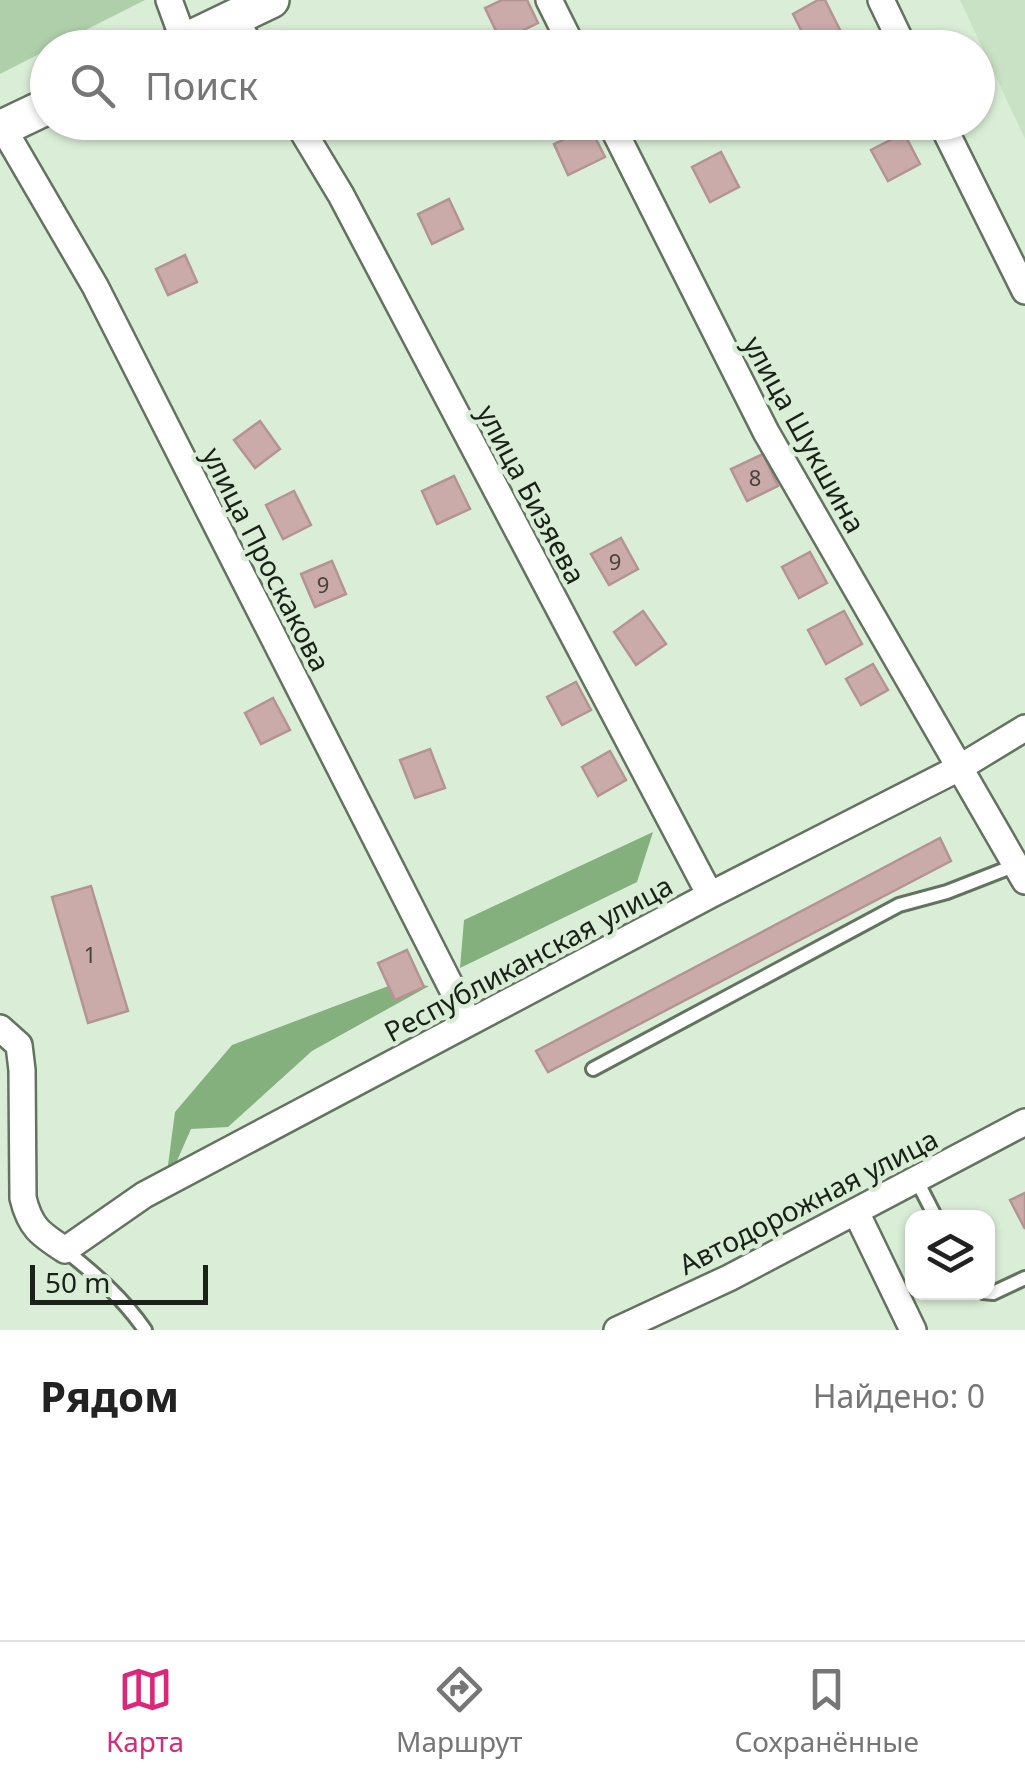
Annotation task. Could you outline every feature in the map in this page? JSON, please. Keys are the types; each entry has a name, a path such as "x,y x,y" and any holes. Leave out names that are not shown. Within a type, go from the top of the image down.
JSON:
{"street":[{"path":"169,0 175,30"},
{"path":"245,30 271,0"},
{"path":"549,0 564,30"},
{"path":"881,0 895,30"},
{"path":"1,128 30,114"},
{"name":"улица Проскакова","path":"1,128 95,286 470,1022"},
{"name":"улица Бизяева","path":"308,140 341,195 710,896"},
{"name":"улица Шукшина","path":"619,140 766,432 1020,873"},
{"path":"951,140 1025,291"},
{"name":"Республиканская улица","path":"65,1250 144,1194 959,768 1025,728"},
{"path":"0,1028 19,1045 22,1198 28,1218 40,1235 65,1250"},
{"name":"Автодорожная улица","path":"616,1330 729,1278 1025,1122"},
{"path":"856,1212 914,1330"}],"lane":[{"path":"593,1069 899,906 1020,873"},
{"path":"916,1179 932,1210"},
{"path":"65,1250 103,1280 145,1330"},
{"path":"995,1293 1025,1278"}],"shaded area":[{"path":"0,0 145,0 86,30 30,30 30,59 0,74"},
{"path":"960,0 1025,0 1025,139 995,75 995,30 974,30"}],"green space":[{"path":"653,832 637,882 460,968 464,920"},
{"path":"399,982 429,986 312,1051 228,1127 191,1129 165,1188 175,1112 232,1045"}],"building":[{"path":"502,0 527,0 538,23 524,30 496,30 485,8"},
{"path":"825,0 840,30 801,30 793,14"},
{"path":"562,140 596,140 605,157 568,175 554,144"},
{"path":"890,140 908,140 920,164 888,181 871,150"},
{"path":"721,152 739,187 710,202 692,167"},
{"path":"449,199 463,229 432,244 418,214"},
{"path":"185,255 197,282 168,295 156,269"},
{"path":"260,421 280,449 255,468 234,440"},
{"path":"763,454 778,486 747,501 731,469"},
{"path":"454,476 470,509 437,524 422,491"},
{"path":"294,491 311,525 283,539 266,505"},
{"path":"621,538 638,569 609,585 591,554"},
{"path":"810,552 827,583 799,598 782,567"},
{"path":"332,561 346,594 315,607 301,574"},
{"path":"643,611 666,644 636,665 614,632"},
{"path":"844,611 862,644 826,664 808,630"},
{"path":"873,664 888,690 861,705 846,679"},
{"path":"576,682 591,710 562,725 547,697"},
{"path":"273,698 290,730 261,744 245,713"},
{"path":"430,749 445,788 415,798 400,760"},
{"path":"610,751 626,780 598,796 582,767"},
{"path":"940,838 951,861 548,1072 536,1051"},
{"path":"91,886 128,1011 88,1023 52,897"},
{"path":"407,950 424,987 395,1000 378,963"},
{"path":"1025,1193 1025,1229 1010,1200"}]}
